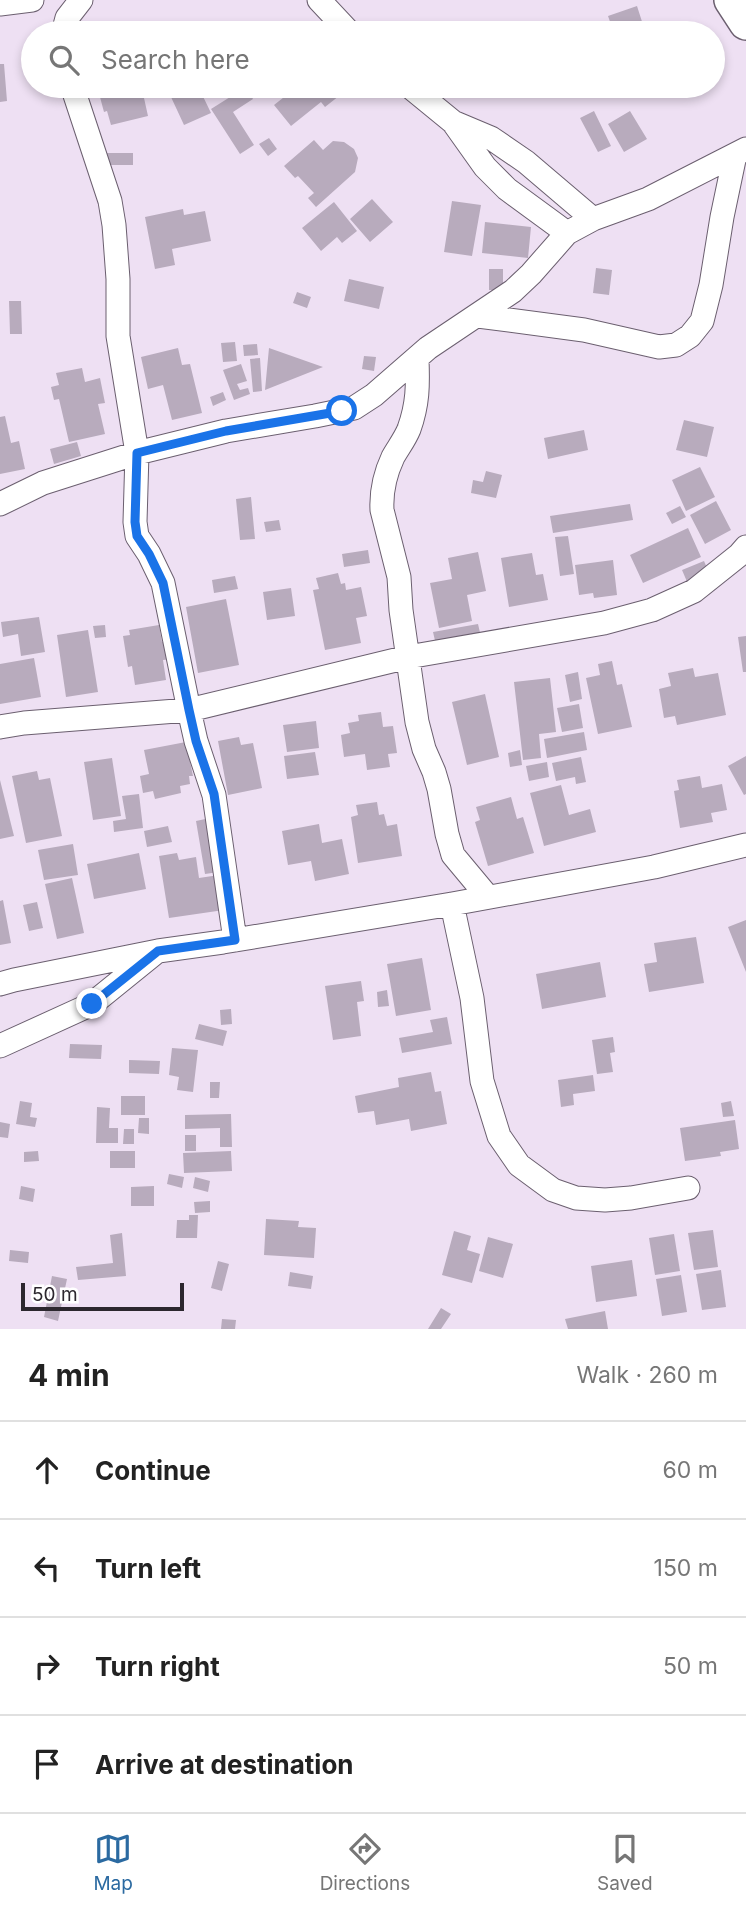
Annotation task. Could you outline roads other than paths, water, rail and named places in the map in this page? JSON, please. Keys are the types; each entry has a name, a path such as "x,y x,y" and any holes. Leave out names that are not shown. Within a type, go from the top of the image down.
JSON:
{"street":[{"path":"0,4 32,0"},
{"path":"66,21 80,0"},
{"path":"319,0 339,21"},
{"path":"731,0 746,23"},
{"path":"76,98 110,201 114,225 118,336 137,453 137,536 163,583 196,741 214,794 235,940"},
{"path":"424,98 453,122 485,167 507,189 567,233"},
{"path":"453,122 491,138 526,162 593,219"},
{"path":"0,504 43,483 137,453 226,431 354,408 374,395 428,348 513,291 567,233 593,219 648,200 741,152"},
{"path":"478,316 584,330 659,347 676,345 690,336 702,321 722,217 741,152"},
{"path":"417,359 418,393 408,432 386,475 381,498 382,510 398,577 421,737 439,789 447,834 453,855 488,897"},
{"path":"0,727 189,710 408,657 604,623 652,610 694,591 746,547"},
{"path":"0,984 158,951 452,904 654,867 746,845"},
{"path":"452,904 472,998 482,1081 499,1136 519,1165 553,1190 576,1198 631,1198 688,1188"},
{"path":"0,1046 92,1004 158,951"}]}
